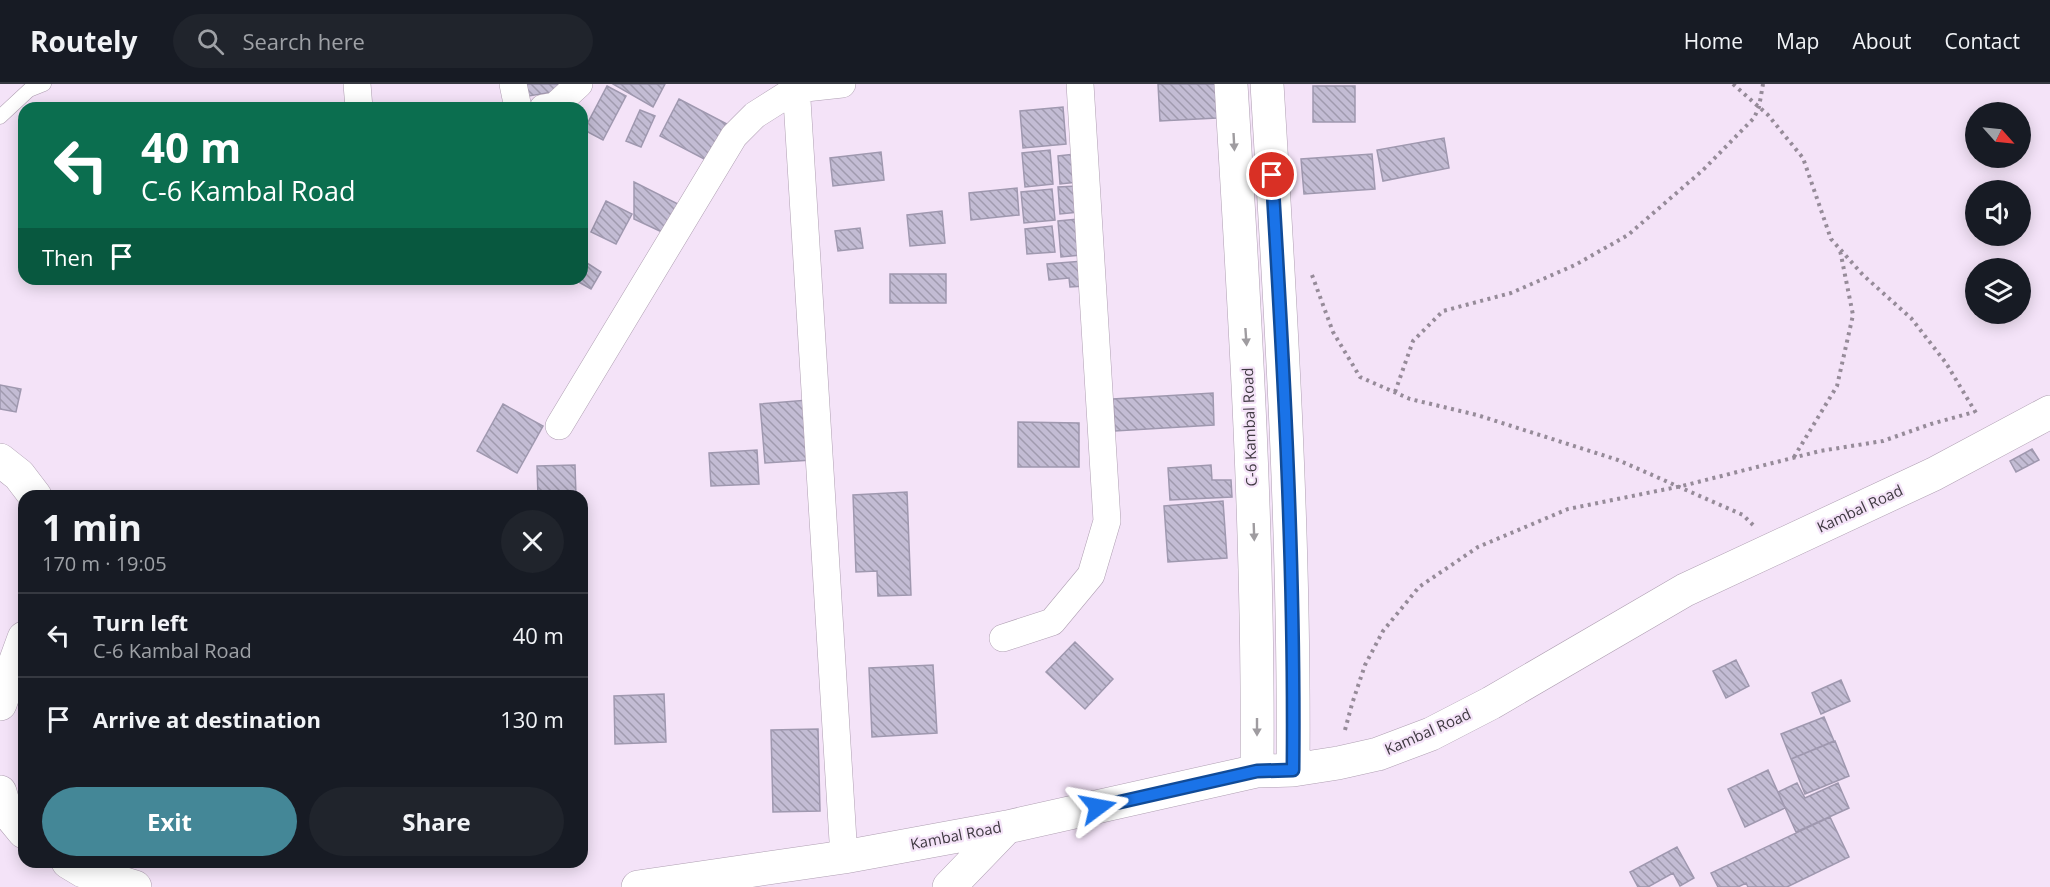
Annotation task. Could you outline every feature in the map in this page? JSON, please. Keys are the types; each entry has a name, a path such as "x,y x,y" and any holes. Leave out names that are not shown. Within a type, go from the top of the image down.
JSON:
{"main road":[{"name":"C-6 Kambal Road","path":"1231,84 1249,377 1258,673 1257,771"},
{"path":"1267,84 1285,386 1294,672 1293,770"},
{"name":"Kambal Road","path":"638,887 844,857 1007,827 1257,771 1293,770 1378,754 1431,734 1491,704 1685,590 1934,474 2050,412"},
{"path":"0,460 19,475 30,490"},
{"path":"0,704 18,654"},
{"path":"0,792 5,809 18,825"},
{"path":"949,887 1007,827"},
{"path":"78,868 135,887"}],"street":[{"path":"357,84 358,102"},
{"path":"513,84 517,102"},
{"path":"559,102 579,84"},
{"path":"559,426 734,136 755,115 796,86 842,84"},
{"path":"1002,638 1052,622 1091,575 1107,521 1080,84"},
{"path":"796,86 844,857"}],"lane":[{"path":"0,117 29,90 44,84"}],"path":[{"path":"1733,84 1768,115 1803,158 1831,239 1863,275 1911,318 1946,363 1974,412 2014,431"},
{"path":"1395,392 1413,341 1443,311 1512,293 1575,265 1628,235 1703,170 1754,118 1759,107 1763,84"},
{"path":"1794,457 1837,386 1853,315 1840,249"},
{"path":"1311,273 1333,332 1360,377 1410,399 1476,415 1555,439 1618,460 1682,486 1743,515 1776,548"},
{"path":"1338,763 1352,704 1365,665 1383,631 1419,587 1479,547 1568,508 1682,486 1820,451 1883,441 1974,412"}],"building":[{"path":"521,84 564,84 565,90 523,97"},
{"path":"613,84 665,84 653,107"},
{"path":"1158,84 1216,84 1217,118 1160,121"},
{"path":"607,86 626,96 603,140 588,132 588,122"},
{"path":"1313,86 1355,86 1355,122 1313,122"},
{"path":"679,99 727,124 708,161 660,136"},
{"path":"1063,107 1066,144 1023,148 1020,111"},
{"path":"640,110 655,116 641,147 626,141"},
{"path":"1444,138 1449,168 1383,181 1377,150"},
{"path":"1050,150 1053,184 1025,187 1022,153"},
{"path":"881,152 884,180 833,186 830,158"},
{"path":"1075,154 1078,182 1060,184 1058,156"},
{"path":"1372,154 1375,189 1304,194 1301,159"},
{"path":"634,182 678,204 664,233 634,219"},
{"path":"1077,186 1079,212 1060,214 1058,187"},
{"path":"1017,188 1019,215 971,220 969,193"},
{"path":"1052,189 1055,220 1024,223 1021,192"},
{"path":"606,201 632,214 616,244 591,232"},
{"path":"942,211 945,243 910,246 907,215"},
{"path":"1078,219 1081,255 1061,257 1058,221"},
{"path":"1052,226 1055,252 1027,254 1025,229"},
{"path":"860,228 863,248 838,251 835,231"},
{"path":"1083,261 1085,286 1070,287 1069,278 1049,280 1047,264"},
{"path":"588,264 601,272 591,289 584,285 588,285"},
{"path":"890,274 946,274 946,303 890,303"},
{"path":"0,385 21,389 16,412 0,409"},
{"path":"1213,393 1214,425 1115,431 1113,399"},
{"path":"808,400 812,460 765,463 760,404"},
{"path":"503,404 543,426 517,473 477,451"},
{"path":"1018,422 1079,423 1079,467 1018,467"},
{"path":"2032,449 2039,460 2016,472 2010,461"},
{"path":"757,450 759,484 711,486 709,453"},
{"path":"575,465 576,490 538,490 537,466"},
{"path":"1211,465 1212,480 1231,480 1232,497 1170,500 1168,468"},
{"path":"907,492 911,595 878,596 877,571 856,572 853,495"},
{"path":"1223,501 1227,558 1168,562 1164,506"},
{"path":"1075,642 1113,679 1085,709 1046,672"},
{"path":"1736,660 1749,686 1726,698 1713,671"},
{"path":"933,665 937,733 872,737 869,668"},
{"path":"1841,680 1850,701 1821,714 1812,693"},
{"path":"664,694 666,742 615,744 614,696"},
{"path":"1824,717 1834,741 1791,759 1781,734"},
{"path":"818,729 820,811 773,812 771,730"},
{"path":"1835,741 1849,776 1805,794 1791,759"},
{"path":"1768,770 1785,808 1745,827 1728,789"},
{"path":"1797,783 1805,798 1838,783 1849,808 1796,832 1778,792"},
{"path":"1830,817 1849,857 1787,887 1748,887 1746,883 1738,887 1718,887 1711,873"},
{"path":"1677,847 1694,878 1680,886 1673,873 1648,887 1638,887 1630,872"}],"route":[{"path":"1098,807 1257,771 1293,770 1294,672 1291,544 1272,175"}]}
